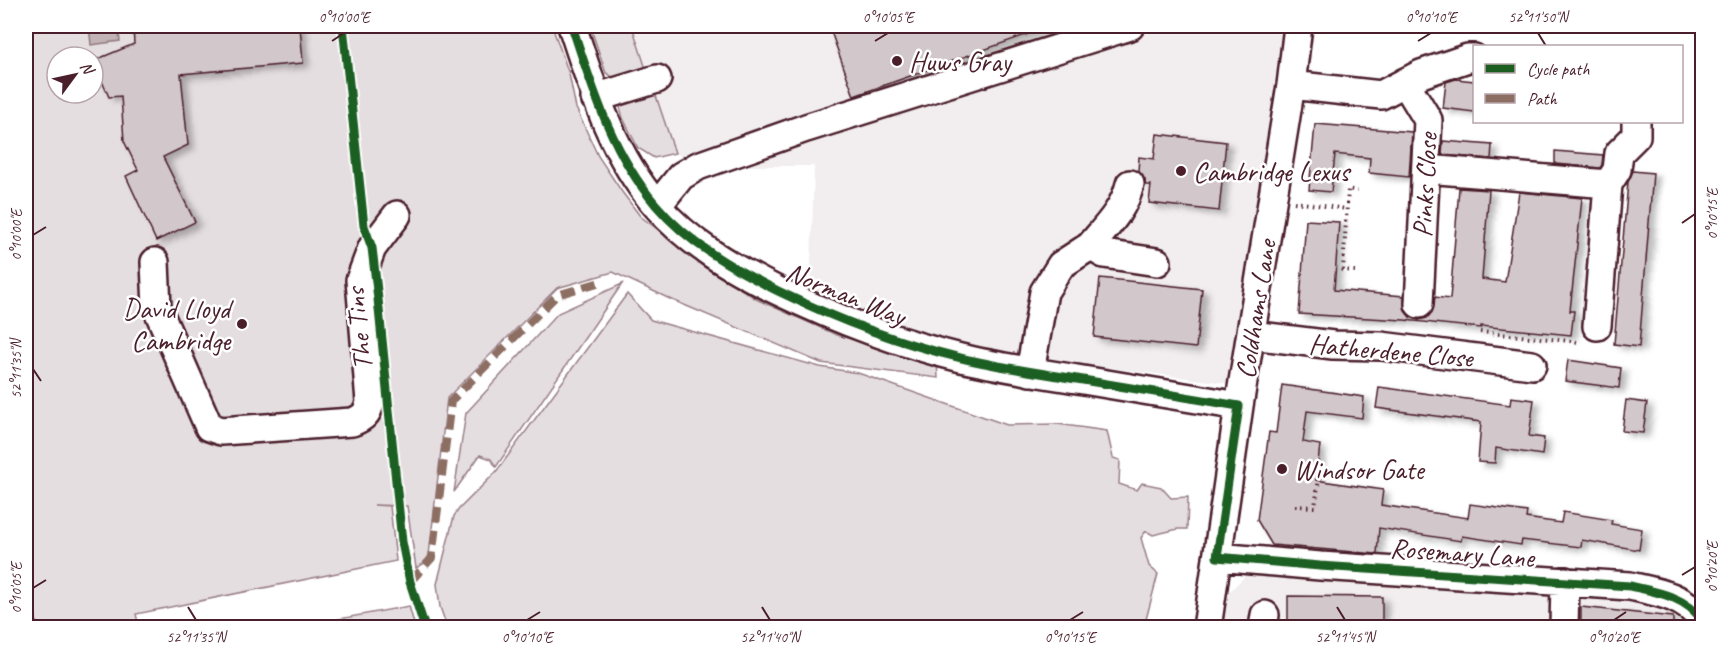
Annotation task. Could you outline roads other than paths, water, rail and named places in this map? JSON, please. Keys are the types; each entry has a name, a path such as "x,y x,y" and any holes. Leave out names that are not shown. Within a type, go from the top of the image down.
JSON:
{"street":[{"name":"Norman Way","path":"572,26 595,98 617,148 636,179 657,206 677,226 737,270 805,303 898,339 961,358 1030,372 1239,406"},
{"path":"657,206 681,176 698,166 806,128 1130,26"},
{"name":"Coldhams Lane","path":"1207,627 1239,406 1291,85 1298,26"},
{"path":"1291,85 1381,95 1421,74 1473,58"},
{"path":"595,98 657,79"},
{"name":"Pinks Close","path":"1405,82 1428,120 1419,304"},
{"path":"1597,326 1608,184 1617,170 1619,153 1636,136 1636,123"},
{"path":"1426,169 1608,184"},
{"path":"1030,372 1044,292 1061,265 1090,246 1120,210 1127,197 1130,184"},
{"path":"155,262 157,308 209,427 221,431 352,422 365,415 370,402 360,280 372,248 397,215"},
{"path":"1090,246 1104,254 1156,262"},
{"name":"Hatherdene Close","path":"1251,335 1333,345 1381,346 1532,365"},
{"name":"Rosemary Lane","path":"1216,556 1320,566 1630,586 1675,596 1700,616"},
{"path":"1564,627 1565,581"}],"place":[{"name":"Huws Gray","path":"897,61"},
{"name":"Cambridge Lexus","path":"1181,171"},
{"name":"David Lloyd Cambridge","path":"242,324"},
{"name":"Windsor Gate","path":"1282,469"}]}
